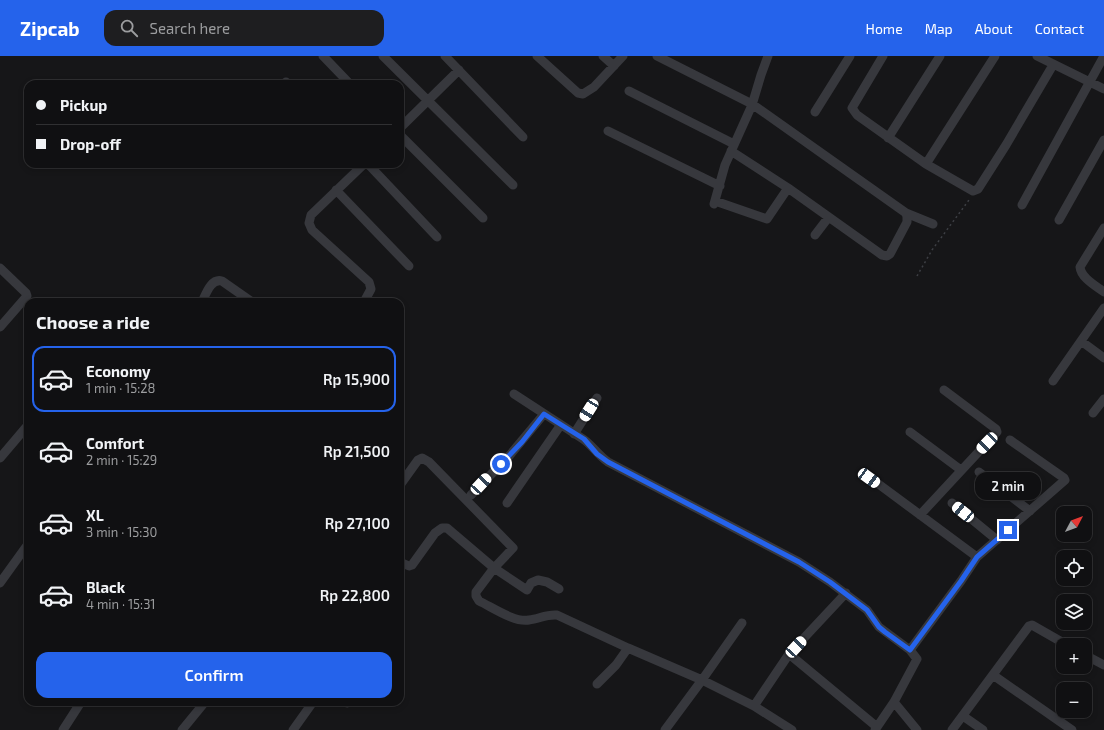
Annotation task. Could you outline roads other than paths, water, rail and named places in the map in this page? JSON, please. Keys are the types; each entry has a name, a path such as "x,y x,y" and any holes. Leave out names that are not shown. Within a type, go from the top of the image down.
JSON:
{"street":[{"path":"323,56 346,80"},
{"path":"383,56 513,185"},
{"path":"445,56 523,137"},
{"path":"537,56 578,93 583,94 594,87 623,56"},
{"path":"603,56 614,66"},
{"path":"657,56 752,105 906,212 932,224"},
{"path":"768,56 752,105 725,165 714,202 767,219 788,188"},
{"path":"815,112 850,56"},
{"path":"883,56 852,108 857,115 888,138 926,164 973,191 978,189 1054,65"},
{"path":"888,138 940,56"},
{"path":"926,164 995,56"},
{"path":"1037,56 1104,89"},
{"path":"1022,205 1104,56"},
{"path":"404,124 459,70"},
{"path":"629,91 733,147 828,218 882,255 885,259 890,254 907,222 908,217 906,212"},
{"path":"608,132 720,186"},
{"path":"404,139 483,218"},
{"path":"1059,220 1104,140"},
{"path":"360,168 312,215 309,223 312,230 369,282 371,289 366,298"},
{"path":"372,168 437,236"},
{"path":"336,190 409,266"},
{"path":"815,235 828,218"},
{"path":"1104,228 1080,267 1082,275 1104,292"},
{"path":"0,268 26,293 27,296 25,298"},
{"path":"204,298 211,284 216,280 222,281 246,298"},
{"path":"0,327 24,299"},
{"path":"1052,381 1104,308"},
{"path":"1081,341 1104,358"},
{"path":"920,515 997,432 996,429 944,390"},
{"path":"514,394 560,426 584,439 597,454 608,462 799,562 846,593 867,610 879,627 910,650 916,657 917,661 894,702 876,728 789,654"},
{"path":"574,434 597,398"},
{"path":"1093,413 1104,399"},
{"path":"471,496 510,455 544,414"},
{"path":"507,504 560,426"},
{"path":"0,458 24,430"},
{"path":"910,432 961,470"},
{"path":"910,650 977,557 1064,482 1064,478 1010,440"},
{"path":"404,479 418,460 422,458 429,462 513,548 494,568 476,592 476,596 479,601 513,618 523,620 529,620 549,614 557,615 702,680 754,706 792,730"},
{"path":"979,472 1030,511"},
{"path":"869,478 977,557"},
{"path":"952,503 997,540"},
{"path":"404,564 409,566 412,565 435,533 440,528 444,528 450,530 494,568 527,590 531,583 538,580 547,582 558,589"},
{"path":"0,583 24,550"},
{"path":"754,706 789,654 846,593"},
{"path":"665,730 742,623"},
{"path":"952,730 1029,626 1032,626 1056,639"},
{"path":"597,684 616,665 628,648"},
{"path":"1092,659 1104,666"},
{"path":"993,675 1072,730"},
{"path":"894,702 917,730"},
{"path":"63,730 78,706"},
{"path":"182,730 202,706"},
{"path":"293,730 310,706"},
{"path":"963,716 983,730"}]}
